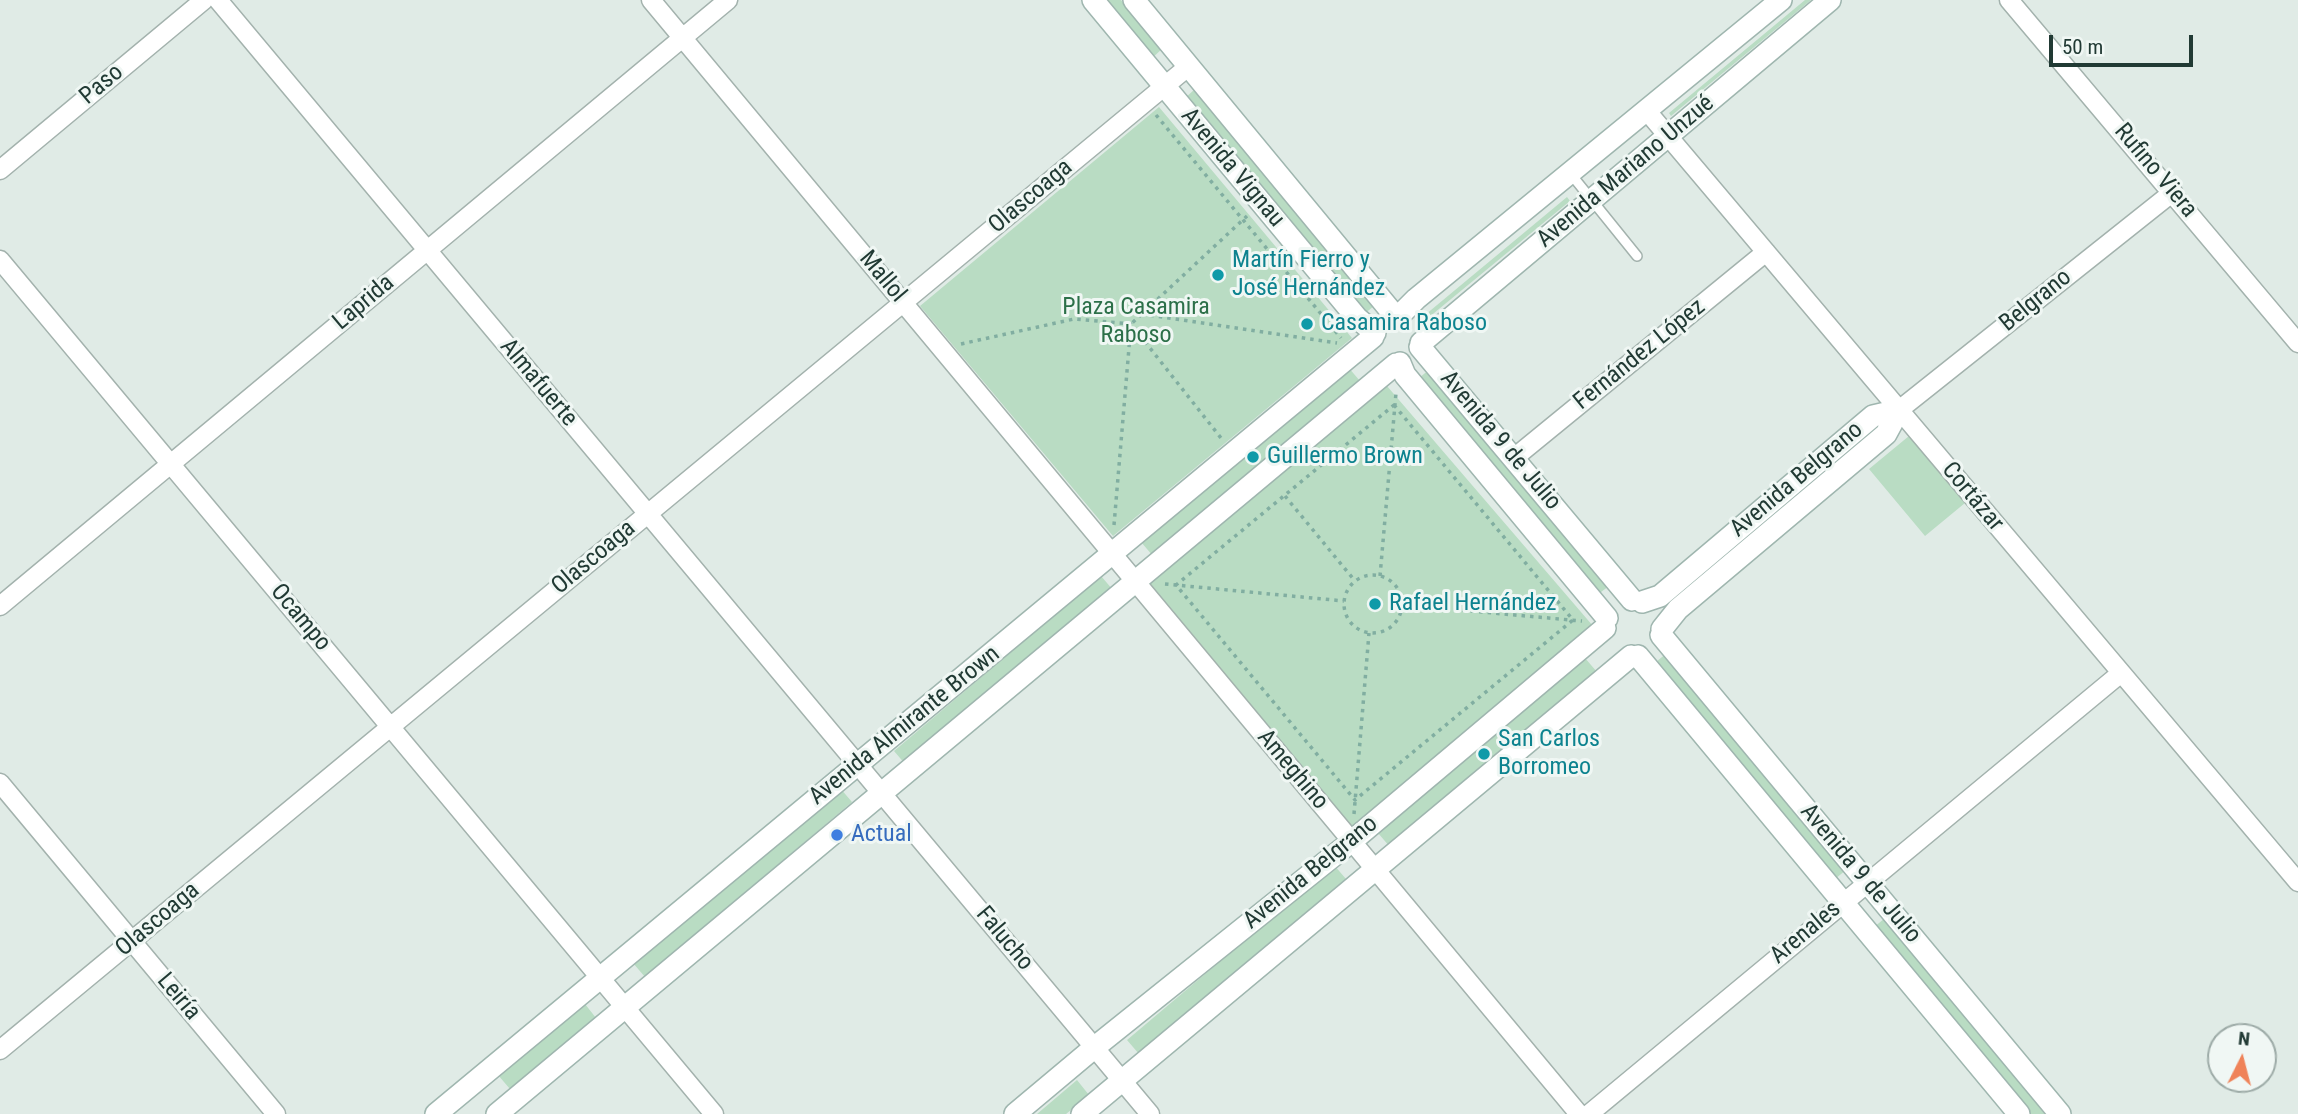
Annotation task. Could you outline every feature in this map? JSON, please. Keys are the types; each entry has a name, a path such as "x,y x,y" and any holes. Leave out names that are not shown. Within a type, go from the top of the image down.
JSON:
{"main road":[{"name":"Avenida Vignau","path":"1093,0 1374,335"},
{"name":"Avenida Vignau","path":"1134,0 1397,316"},
{"name":"Avenida Mariano Unzué","path":"1397,316 1781,0"},
{"name":"Avenida Mariano Unzué","path":"1420,345 1830,0"},
{"path":"1397,316 1410,320 1420,332 1420,345 1411,359 1398,363 1388,362 1377,352 1374,335 1381,323 1397,316"},
{"name":"Avenida Almirante Brown","path":"436,1114 1113,555 1374,335"},
{"name":"Avenida 9 de Julio","path":"1420,345 1637,601"},
{"name":"Avenida 9 de Julio","path":"1398,363 1606,623"},
{"name":"Avenida Almirante Brown","path":"497,1114 1398,363"},
{"name":"Avenida Belgrano","path":"1637,601 1660,596 1873,416 1899,410"},
{"name":"Avenida Belgrano","path":"1662,632 1678,609 1886,434 1899,410"},
{"path":"1764,508 1777,526"},
{"path":"1637,601 1655,609 1662,632 1651,650 1635,656 1617,651 1611,645 1606,623 1616,606 1637,601"},
{"name":"Avenida Belgrano","path":"1015,1114 1352,841 1606,623"},
{"name":"Avenida 9 de Julio","path":"1662,632 2060,1114"},
{"name":"Avenida Belgrano","path":"1082,1114 1635,656"},
{"name":"Avenida 9 de Julio","path":"1635,656 2019,1114"}],"street":[{"name":"Paso","path":"0,170 204,0"},
{"name":"Almafuerte","path":"218,0 858,765"},
{"name":"Mallol","path":"651,0 1113,555"},
{"name":"Laprida","path":"0,606 728,0"},
{"name":"Rufino Viera","path":"2009,0 2298,343"},
{"name":"Olascoaga","path":"0,1050 1189,66"},
{"name":"Cortázar","path":"1646,110 2298,883"},
{"name":"Belgrano","path":"1899,410 2173,192"},
{"name":"Fernández López","path":"1514,458 1766,252"},
{"name":"Ocampo","path":"0,260 714,1114"},
{"name":"Ameghino","path":"1113,555 1579,1114"},
{"name":"Arenales","path":"1589,1114 2121,673"},
{"name":"Falucho","path":"858,765 1150,1114"},
{"name":"Leiría","path":"0,783 276,1114"}],"lane":[{"path":"1570,173 1637,256"}],"path":[{"path":"1142,314 1346,344 1146,102"},
{"path":"1113,555 1131,324 1262,203"},
{"path":"941,349 1074,319 1131,324 1233,453"},
{"path":"1380,576 1398,363"},
{"path":"1176,585 1394,405"},
{"path":"1394,405 1573,620"},
{"path":"1284,496 1355,581"},
{"path":"1380,576 1389,579 1396,586 1403,605 1401,614 1388,629 1369,633 1353,625 1347,618 1344,601 1355,581 1363,577 1380,576"},
{"path":"1135,581 1344,601"},
{"path":"1176,585 1355,800"},
{"path":"1403,605 1606,623"},
{"path":"1355,800 1573,620"},
{"path":"1352,841 1369,633"}],"green space":[{"path":"1102,0 1121,0 1162,49 1151,59"},
{"path":"1805,0 1811,0 1671,116 1669,113"},
{"path":"1195,89 1374,306 1363,315 1184,99"},
{"name":"Plaza Casamira Raboso","path":"1159,107 1352,338 1113,536 920,306"},
{"path":"1567,197 1570,201 1428,318 1425,315"},
{"path":"1348,367 1360,381 1153,556 1141,542"},
{"path":"1430,369 1609,586 1597,595 1419,378"},
{"path":"1387,386 1593,626 1356,832 1147,583"},
{"path":"1909,436 1965,503 1925,536 1869,469"},
{"path":"1101,576 1113,590 906,765 894,751"},
{"path":"1668,652 1846,870 1835,879 1656,662"},
{"path":"1585,658 1597,672 1390,847 1378,833"},
{"path":"840,788 852,802 645,977 633,963"},
{"path":"1334,865 1346,879 1139,1054 1127,1040"},
{"path":"1885,918 2045,1114 2026,1114 1873,928"},
{"path":"585,1004 596,1018 510,1089 498,1075"},
{"path":"1077,1080 1089,1095 1066,1114 1037,1114"}],"place":[{"name":"Martín Fierro y José Hernández","path":"1218,275"},
{"name":"Casamira Raboso","path":"1307,324"},
{"name":"Guillermo Brown","path":"1253,457"},
{"name":"Rafael Hernández","path":"1375,604"},
{"name":"San Carlos Borromeo","path":"1484,754"},
{"name":"Actual","path":"837,835"}]}
